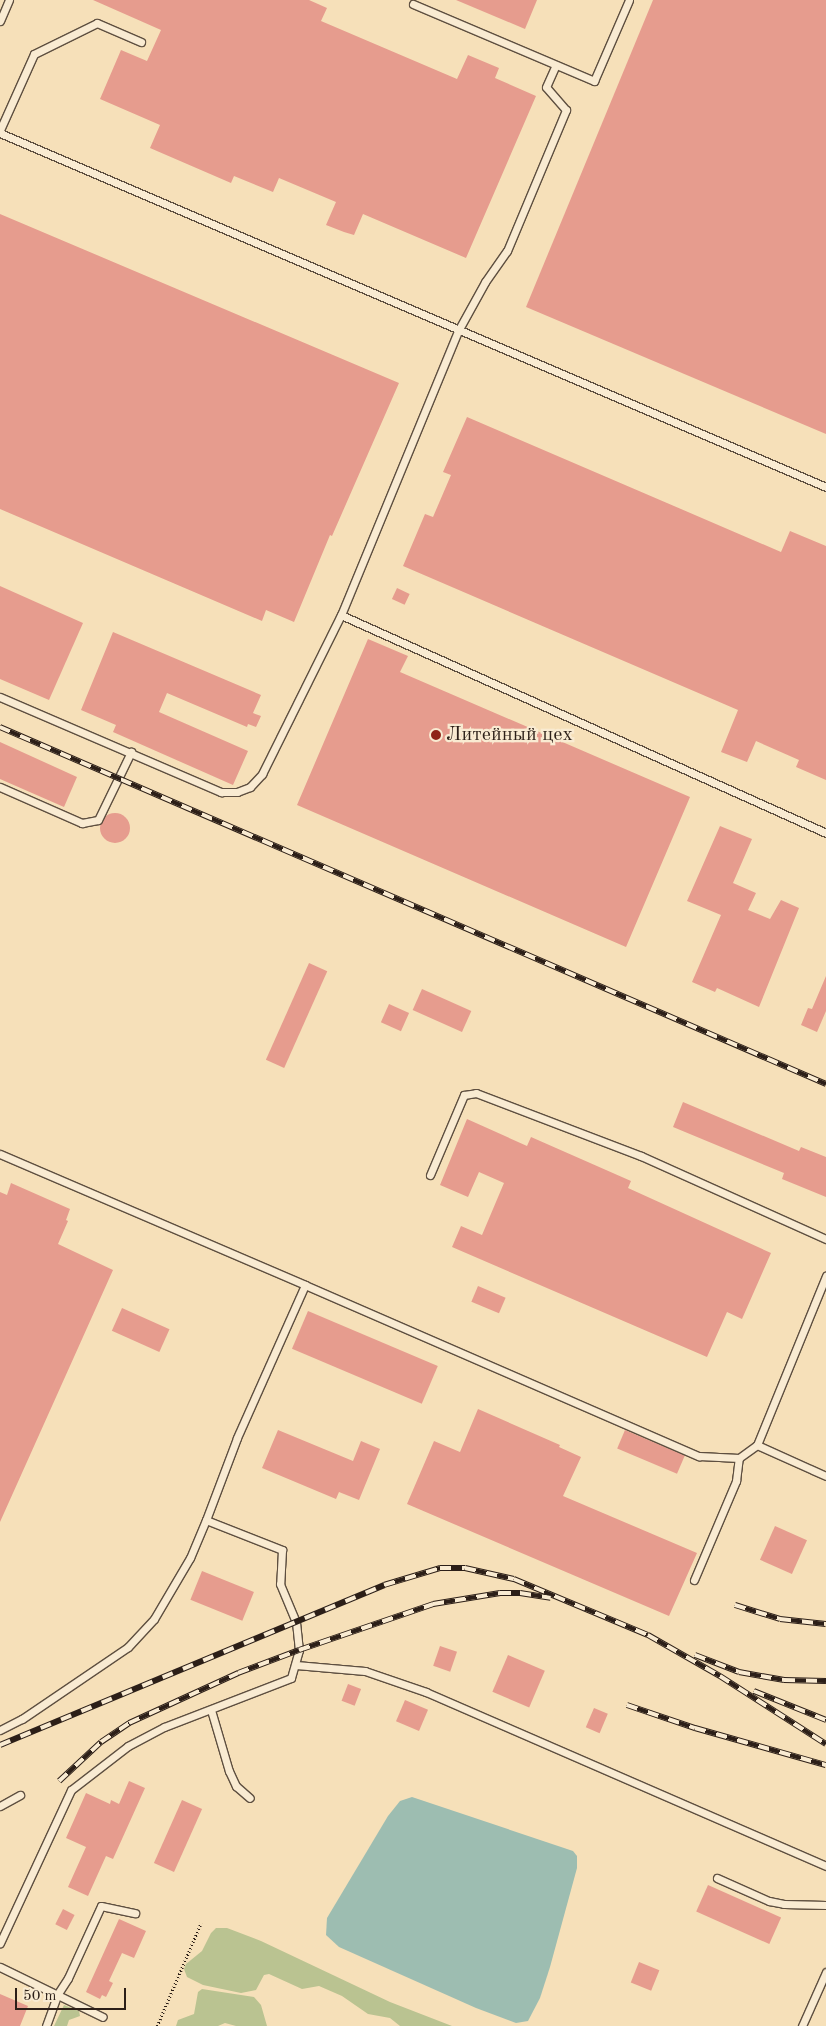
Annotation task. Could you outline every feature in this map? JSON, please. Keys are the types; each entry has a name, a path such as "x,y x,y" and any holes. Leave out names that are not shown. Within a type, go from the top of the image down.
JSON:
{"lane":[{"path":"0,21 9,0"},
{"path":"413,4 594,81 629,0"},
{"path":"141,42 97,23 34,54 0,131 458,331 826,487"},
{"path":"0,697 221,792 237,792 250,787 266,766 341,615 458,331 485,282 507,251 566,110 546,87 556,65"},
{"path":"341,615 826,833"},
{"path":"0,787 82,823 98,820 131,752"},
{"path":"430,1175 464,1095 476,1094 641,1156 826,1239"},
{"path":"0,1154 699,1456 739,1458 757,1445 826,1276"},
{"path":"0,1730 22,1720 128,1647 154,1619 190,1558 237,1438 305,1286"},
{"path":"757,1445 826,1476"},
{"path":"694,1580 736,1481 739,1458"},
{"path":"0,1943 71,1790 128,1746 164,1727 291,1678 296,1665 298,1650 296,1622 280,1584 282,1550 206,1520"},
{"path":"296,1665 365,1671 426,1692 826,1866"},
{"path":"211,1710 229,1771 236,1786 250,1798"},
{"path":"0,1806 20,1794"},
{"path":"717,1878 769,1901 790,1905 826,1906"},
{"path":"46,2026 57,1995 68,1978 101,1906 135,1913"},
{"path":"0,1967 104,2017"},
{"path":"802,2026 826,1972"}],"path":[{"path":"157,2026 201,1923"}],"green space":[{"path":"216,1928 227,1928 261,1941 390,2002 452,2026 400,2026 390,2018 368,2014 342,1996 319,1986 302,1989 269,1974 264,1975 256,1990 241,1993 203,1985 187,1977 184,1969 186,1964 202,1951 211,1933"},
{"path":"202,1989 254,1997 261,2005 267,2026 236,2026 225,2023 218,2026 176,2026 178,2020 194,2014 198,1992"},
{"path":"64,2005 79,2011 80,2016 69,2020 67,2026 54,2026"}],"shaded area":[{"path":"412,1797 573,1851 577,1856 577,1868 550,1967 540,1998 528,2021 516,2023 476,2008 339,1947 326,1935 327,1918 388,1816 400,1801"}],"building":[{"path":"93,0 309,0 327,8 321,21 457,79 468,55 499,68 495,78 536,96 466,258 363,214 354,235 344,232 326,225 336,202 279,178 273,192 234,176 231,183 150,148 160,125 100,99 121,50 147,61 161,30"},
{"path":"456,0 537,0 525,29"},
{"path":"653,0 826,0 826,434 526,307"},
{"path":"0,214 399,383 332,536 330,535 294,622 266,610 262,621 0,509"},
{"path":"467,417 781,552 790,531 826,546 826,780 796,767 799,760 756,741 747,762 721,752 738,710 403,566 425,514 433,517 451,475 443,472"},
{"path":"0,586 83,623 49,700 0,679"},
{"path":"397,588 410,594 405,605 392,599"},
{"path":"113,632 261,695 253,713 261,716 256,727 248,724 247,727 167,693 159,712 248,751 233,785 113,732 116,725 81,710"},
{"name":"Литейный цех","path":"368,639 408,656 400,672 690,797 626,947 297,805"},
{"path":"0,742 77,777 64,807 0,779"},
{"path":"115,813 125,818 130,828 125,838 115,843 105,838 100,828 105,818"},
{"path":"720,826 752,839 733,883 756,893 748,910 770,919 781,900 799,908 759,1007 717,988 715,992 692,982 721,915 687,901"},
{"path":"309,963 327,971 284,1068 266,1060"},
{"path":"826,976 826,1011 817,1032 801,1025 808,1008 812,1009"},
{"path":"422,989 471,1011 462,1032 413,1010"},
{"path":"389,1004 409,1013 401,1031 381,1022"},
{"path":"683,1102 799,1151 801,1147 826,1157 826,1197 782,1179 784,1173 673,1127"},
{"path":"467,1119 527,1146 531,1137 631,1181 628,1188 771,1253 742,1319 727,1312 707,1357 452,1247 461,1226 482,1235 504,1183 479,1172 468,1197 440,1185"},
{"path":"11,1183 70,1209 66,1220 68,1221 58,1244 113,1270 0,1522 0,1192 7,1195"},
{"path":"478,1286 506,1298 499,1313 471,1302"},
{"path":"122,1308 170,1329 159,1352 112,1331"},
{"path":"308,1311 438,1366 422,1404 292,1349"},
{"path":"478,1409 560,1445 559,1447 581,1457 563,1496 697,1553 669,1616 407,1504 434,1441 460,1452"},
{"path":"278,1430 353,1461 361,1441 380,1449 359,1500 339,1492 336,1499 262,1468"},
{"path":"625,1430 685,1455 677,1474 617,1448"},
{"path":"775,1526 807,1540 792,1574 760,1560"},
{"path":"202,1571 254,1592 242,1621 190,1600"},
{"path":"440,1646 457,1652 450,1672 433,1666"},
{"path":"508,1655 545,1671 529,1707 492,1692"},
{"path":"348,1684 361,1689 355,1706 342,1701"},
{"path":"405,1700 428,1710 419,1731 396,1721"},
{"path":"594,1708 608,1714 600,1733 586,1727"},
{"path":"129,1781 145,1788 113,1859 106,1856 88,1896 68,1887 86,1847 66,1838 86,1793 110,1804 111,1800 119,1804"},
{"path":"182,1800 202,1809 174,1872 154,1863"},
{"path":"708,1885 781,1918 769,1944 696,1911"},
{"path":"63,1909 75,1915 67,1930 55,1924"},
{"path":"119,1919 146,1931 134,1958 122,1953 109,1981 113,1983 106,1997 102,1995 100,1999 86,1992"},
{"path":"639,1962 659,1970 651,1991 631,1982"},
{"path":"0,1994 28,2006 20,2026 0,2026"}],"railway":[{"path":"0,727 826,1084"},
{"path":"0,1745 384,1585 440,1568 465,1568 514,1579 648,1635 720,1676 826,1744"},
{"path":"59,1781 101,1742 129,1723 238,1673 299,1650 433,1604 500,1593 520,1593 551,1598"},
{"path":"735,1605 780,1619 826,1624"},
{"path":"695,1655 739,1672 784,1680 826,1681"},
{"path":"754,1691 826,1720"},
{"path":"627,1705 695,1728 826,1765"}],"place":[{"name":"Литейный цех","path":"436,735"}]}
